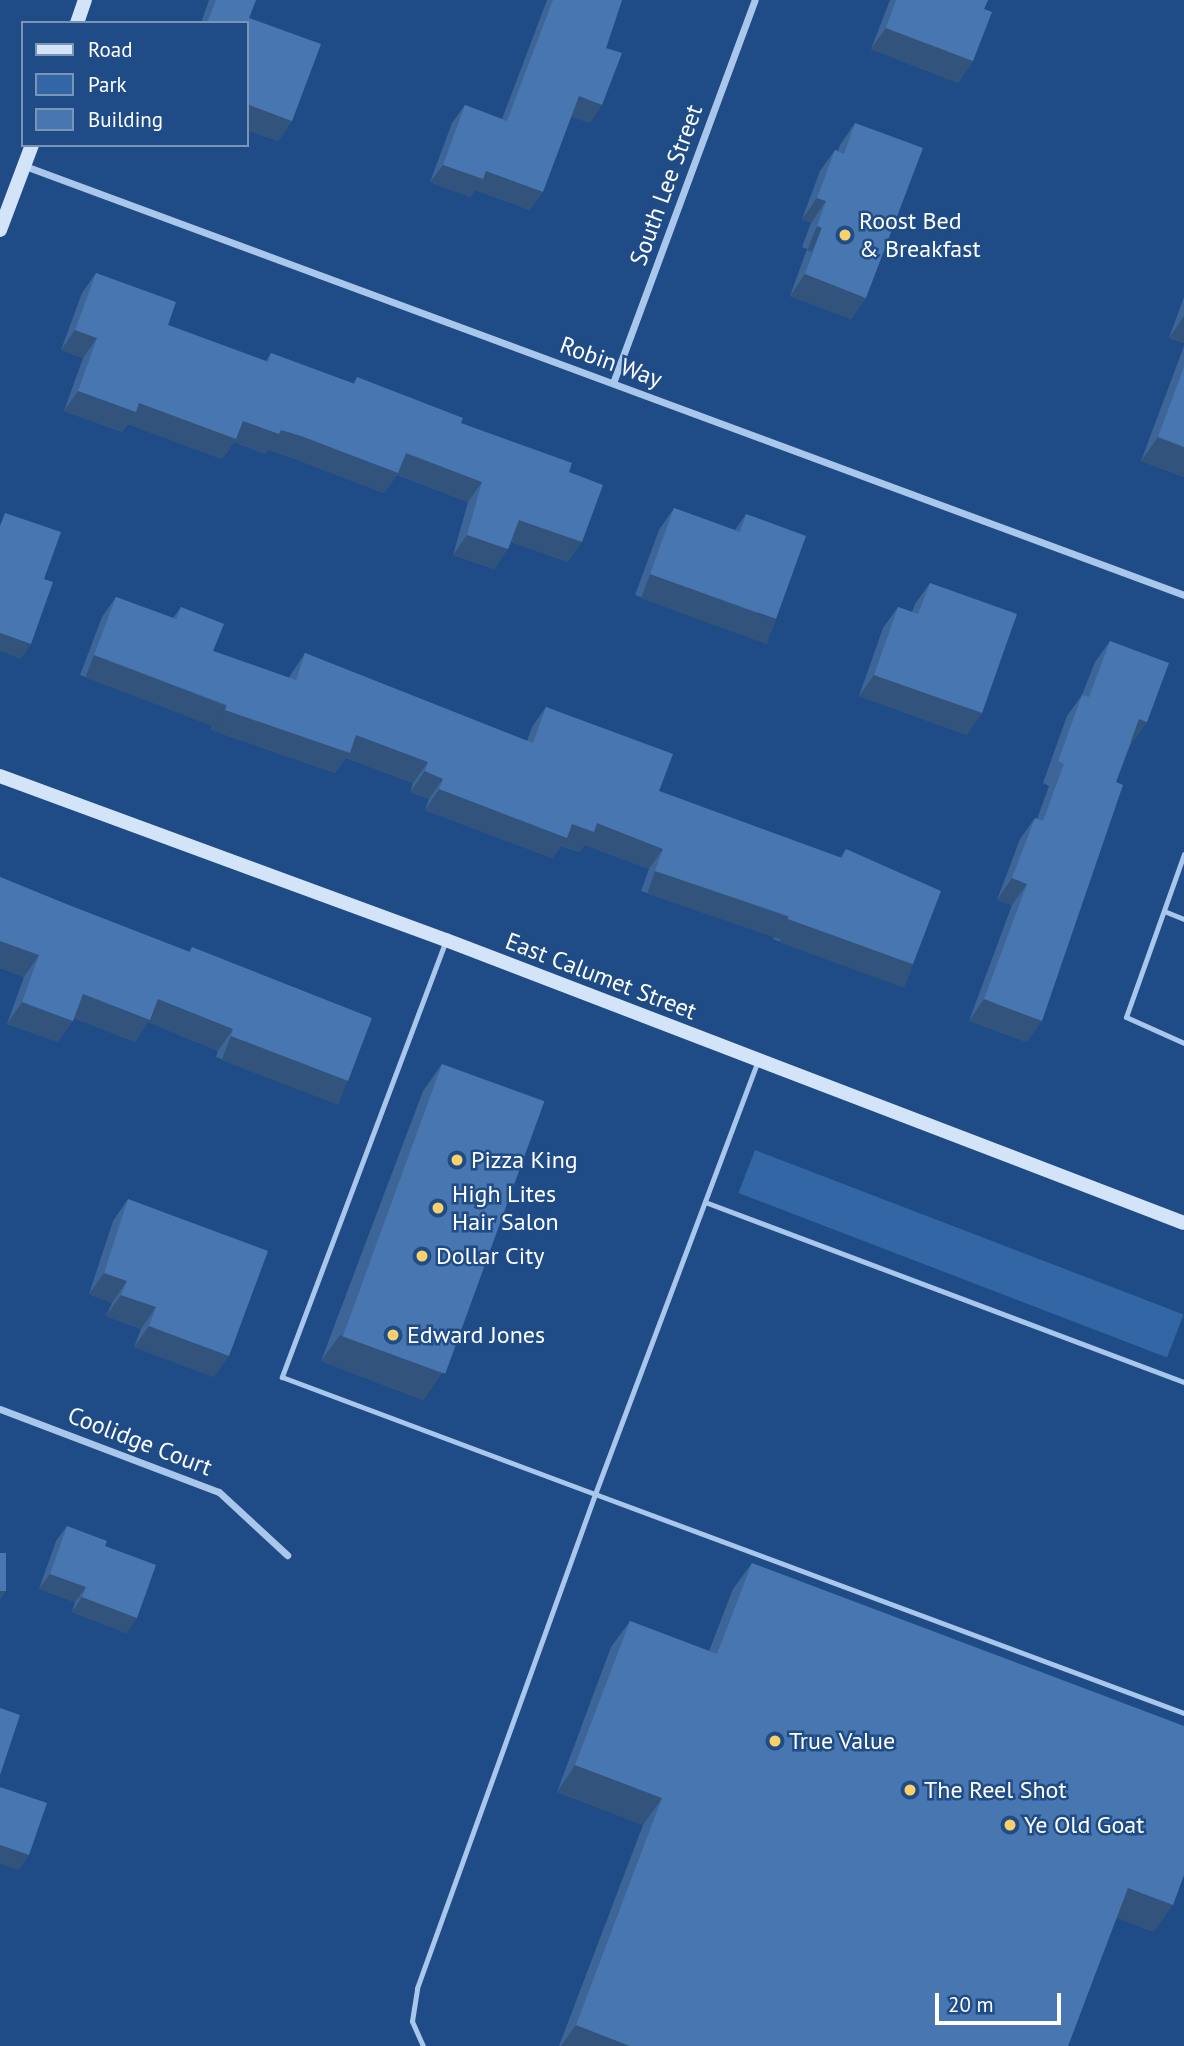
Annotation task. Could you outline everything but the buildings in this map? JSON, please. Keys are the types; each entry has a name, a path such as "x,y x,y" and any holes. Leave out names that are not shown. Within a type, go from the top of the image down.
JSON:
{"main road":[{"path":"78,21 85,0"},
{"path":"0,230 31,147"},
{"name":"East Calumet Street","path":"0,776 446,940 1184,1223"}],"street":[{"name":"South Lee Street","path":"613,383 755,0"},
{"name":"Robin Way","path":"25,166 1184,595"},
{"name":"Coolidge Court","path":"0,1409 219,1492 287,1555"}],"lane":[{"path":"1184,854 1126,1017 1184,1043"},
{"path":"1164,911 1184,919"},
{"path":"446,940 282,1377 1184,1713"},
{"path":"423,2046 412,2021 417,1988 596,1494 758,1060"},
{"path":"705,1202 1184,1382"}],"green space":[{"path":"755,1150 1184,1314 1167,1357 739,1193"}],"place":[{"name":"Roost Bed & Breakfast","path":"845,235"},
{"name":"Pizza King","path":"457,1160"},
{"name":"High Lites Hair Salon","path":"438,1208"},
{"name":"Dollar City","path":"422,1256"},
{"name":"Edward Jones","path":"393,1335"},
{"name":"True Value","path":"775,1741"},
{"name":"The Reel Shot","path":"910,1790"},
{"name":"Ye Old Goat","path":"1010,1825"}]}
